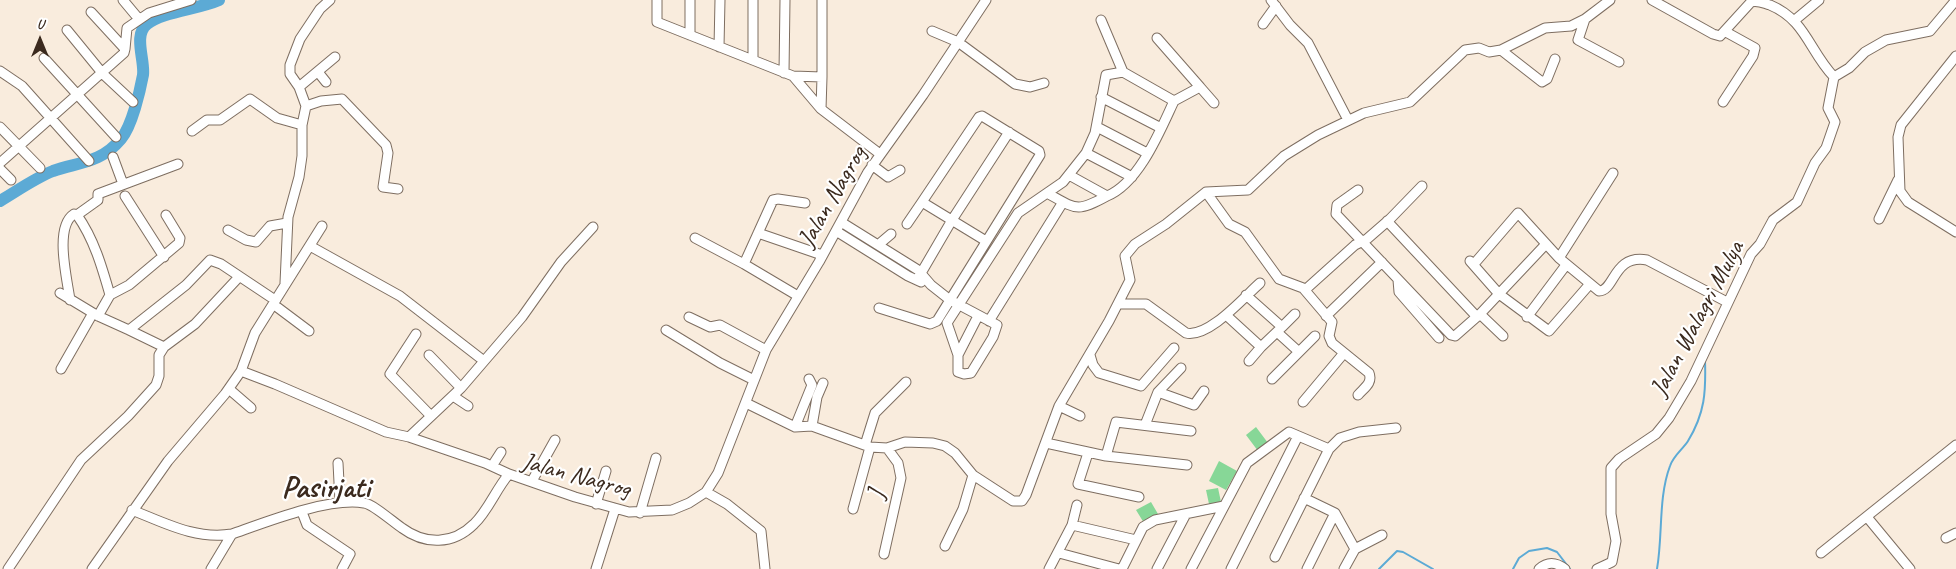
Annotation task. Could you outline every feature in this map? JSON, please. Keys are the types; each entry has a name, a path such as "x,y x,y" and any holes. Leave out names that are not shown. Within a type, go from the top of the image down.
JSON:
{"street":[{"path":"124,0 138,18"},
{"path":"0,162 118,60 125,50 128,28 138,18 165,4 191,0"},
{"path":"286,283 287,223 302,160 302,125 306,106 299,87 290,74 290,65 300,39 320,9 330,0"},
{"path":"657,0 657,22 789,75 822,77"},
{"path":"690,0 690,35"},
{"path":"719,47 720,0"},
{"path":"753,0 753,60"},
{"path":"785,0 789,75 821,109 880,154"},
{"path":"821,109 822,0"},
{"name":"Jalan Nagrog","path":"132,510 194,534 211,536 232,534 340,502 367,503 406,531 418,538 431,541 443,540 461,534 474,524 509,474 596,504 640,513 672,510 698,499 706,492 718,473 766,350 836,231 872,164 986,0"},
{"path":"746,402 795,427 812,426 868,446 887,448 901,442 936,444 955,452 973,474 1013,501 1022,501 1026,495 1059,406 1119,304 1131,278 1125,259 1126,253 1206,192 1248,190 1284,156 1348,120 1373,110 1410,102 1465,50 1479,48 1489,52 1501,50 1546,28 1571,26 1585,19 1610,0"},
{"path":"1652,0 1712,34 1722,36 1754,1 1772,6 1795,20 1834,77 1849,68 1866,52 1886,40 1930,31 1954,6"},
{"path":"1795,20 1819,0"},
{"path":"1263,24 1274,2 1290,26 1308,43 1348,120"},
{"path":"91,12 125,50"},
{"path":"1585,19 1578,40 1619,62"},
{"path":"1101,20 1123,72 1174,101"},
{"path":"66,30 102,74 133,102"},
{"path":"932,31 958,42 1014,84 1030,87 1044,83"},
{"path":"1723,102 1753,56 1755,48 1726,32"},
{"path":"1157,38 1214,103"},
{"path":"1501,50 1542,82 1547,79 1555,58"},
{"path":"299,87 335,56"},
{"path":"1956,56 1901,125 1898,138 1898,180 1900,190 1908,202 1956,232"},
{"path":"44,58 78,93 116,137"},
{"path":"0,71 22,86 89,161"},
{"path":"318,72 326,82"},
{"path":"879,308 933,324 954,302 1018,213 1069,175 1086,153 1097,127 1106,75 1123,72"},
{"name":"Jalan Walagri Mulya","path":"1597,569 1612,562 1616,541 1611,514 1611,468 1619,459 1656,434 1669,418 1691,381 1751,254 1760,244 1773,220 1797,202 1815,163 1826,148 1835,122 1828,108 1834,77"},
{"path":"1047,193 1073,207 1083,208 1107,196 1132,177 1161,128 1174,101 1200,87"},
{"path":"1101,97 1161,128"},
{"path":"192,131 207,120 220,120 250,99 277,118 302,125"},
{"path":"306,106 321,101 342,99 384,142 388,153 383,187 398,189"},
{"path":"841,222 878,245 954,302 997,325 971,373 964,374 958,372 958,355 947,323 954,302 986,241 1040,155 1039,151 985,116 979,117 907,224"},
{"path":"0,127 40,168"},
{"path":"1097,127 1147,153"},
{"path":"920,277 952,220 1009,132"},
{"path":"1086,153 1132,177"},
{"path":"113,157 123,184"},
{"path":"70,300 63,233 67,218 77,215 98,200 98,194 178,164"},
{"path":"872,164 888,177 900,170"},
{"path":"0,168 10,180"},
{"path":"1559,258 1613,173"},
{"path":"1069,175 1107,196"},
{"path":"1879,219 1898,180"},
{"path":"1305,290 1353,246 1362,242 1387,222 1422,186"},
{"path":"1358,190 1337,205 1336,211 1362,242 1451,335 1455,336 1478,316 1546,244"},
{"path":"1206,192 1229,224 1245,232 1277,278 1300,286 1305,290 1332,323 1329,336 1332,343 1369,373 1371,378 1370,382 1358,395"},
{"path":"125,196 164,257"},
{"path":"744,264 772,200 778,199 805,203"},
{"path":"922,202 986,241"},
{"path":"990,321 1063,202"},
{"path":"1589,285 1549,331 1527,317 1499,294 1472,262 1518,213 1566,265 1589,285 1602,292 1622,265 1639,259 1647,260 1728,302"},
{"path":"77,215 87,229 97,253 110,296"},
{"path":"61,369 110,296 130,285 164,257 180,240 166,216"},
{"path":"1387,222 1478,316 1503,336"},
{"path":"228,230 246,240 256,242 270,226 287,223"},
{"path":"92,569 132,510 188,435 229,389 241,371 255,333 322,226"},
{"path":"409,437 461,388 522,317 561,262 593,227"},
{"path":"836,231 920,277"},
{"path":"758,233 822,255"},
{"path":"878,245 891,234"},
{"path":"694,238 744,264 798,296"},
{"path":"310,246 400,296 484,361"},
{"path":"129,330 186,286 209,260 221,264 274,302 308,331"},
{"path":"1326,316 1382,262"},
{"path":"1527,317 1566,265"},
{"path":"285,267 296,270"},
{"path":"8,569 81,460 128,416 156,384 159,376 159,355 164,347 214,307 238,278"},
{"path":"1398,280 1399,292 1439,338"},
{"path":"1119,304 1146,304 1190,334 1208,327 1226,315 1260,283"},
{"path":"60,294 96,315 164,347"},
{"path":"1246,296 1280,329 1299,352"},
{"path":"1249,361 1295,314"},
{"path":"1226,315 1261,347"},
{"path":"958,355 978,316"},
{"path":"689,317 710,327 720,325 766,350"},
{"path":"666,330 720,363 754,380"},
{"path":"416,334 390,374 431,416"},
{"path":"1272,380 1315,336"},
{"path":"1090,355 1093,365 1099,373 1141,386 1174,348"},
{"path":"1303,402 1344,353"},
{"path":"429,355 461,388"},
{"path":"1145,426 1158,392 1181,368"},
{"path":"241,371 276,384 386,432 409,437 492,466 509,474"},
{"path":"795,427 812,385 809,379"},
{"path":"853,509 875,413 906,382"},
{"path":"812,426 817,397 823,383"},
{"path":"229,389 251,408"},
{"path":"1158,392 1194,405 1204,391"},
{"path":"453,396 468,406"},
{"path":"1059,406 1080,416"},
{"path":"1106,456 1116,422 1191,431"},
{"path":"1275,557 1329,449 1340,438 1359,432 1396,428"},
{"path":"1294,434 1329,449"},
{"path":"1191,569 1247,463 1294,434"},
{"path":"1231,569 1294,434"},
{"path":"532,481 555,440"},
{"path":"1046,443 1106,456 1187,465"},
{"path":"1821,553 1956,445"},
{"name":"J","path":"884,554 901,478 898,463 887,448"},
{"path":"492,466 501,452"},
{"path":"1088,453 1078,484 1139,497"},
{"path":"640,513 656,458"},
{"path":"338,463 340,502"},
{"path":"596,504 606,471"},
{"path":"945,546 963,509 973,474"},
{"path":"706,492 727,504 761,531 765,569"},
{"path":"1304,498 1334,513 1355,549"},
{"path":"1050,569 1072,525 1077,505"},
{"path":"1058,553 1086,565 1121,569 1144,526 1155,520 1224,506"},
{"path":"596,569 615,509"},
{"path":"302,512 308,525 350,554 342,569"},
{"path":"1307,569 1334,513"},
{"path":"1157,569 1186,514"},
{"path":"1866,517 1904,567"},
{"path":"1072,525 1136,540"},
{"path":"1946,538 1956,533"},
{"path":"212,569 232,534"},
{"path":"1344,569 1355,549 1382,535"},
{"path":"1539,569 1551,563 1559,564 1565,569"}],"green space":[{"path":"1256,427 1268,443 1258,451 1246,435"},
{"path":"1219,461 1237,471 1226,490 1209,481"},
{"path":"1218,488 1221,502 1209,504 1206,490"},
{"path":"1151,502 1158,514 1144,523 1136,510"}],"waterway":[{"path":"0,201 46,174 89,161 106,153 113,147 125,133 138,99 143,75 140,41 143,29 147,24 162,16 219,0"},
{"path":"1657,569 1666,478 1671,462 1688,441 1701,412 1705,392 1705,360"},
{"path":"1513,569 1519,558 1529,551 1547,548 1557,552 1570,569"},
{"path":"1379,569 1397,551 1403,552 1433,569"}],"district":[{"name":"Pasirjati","path":"326,489"}]}
